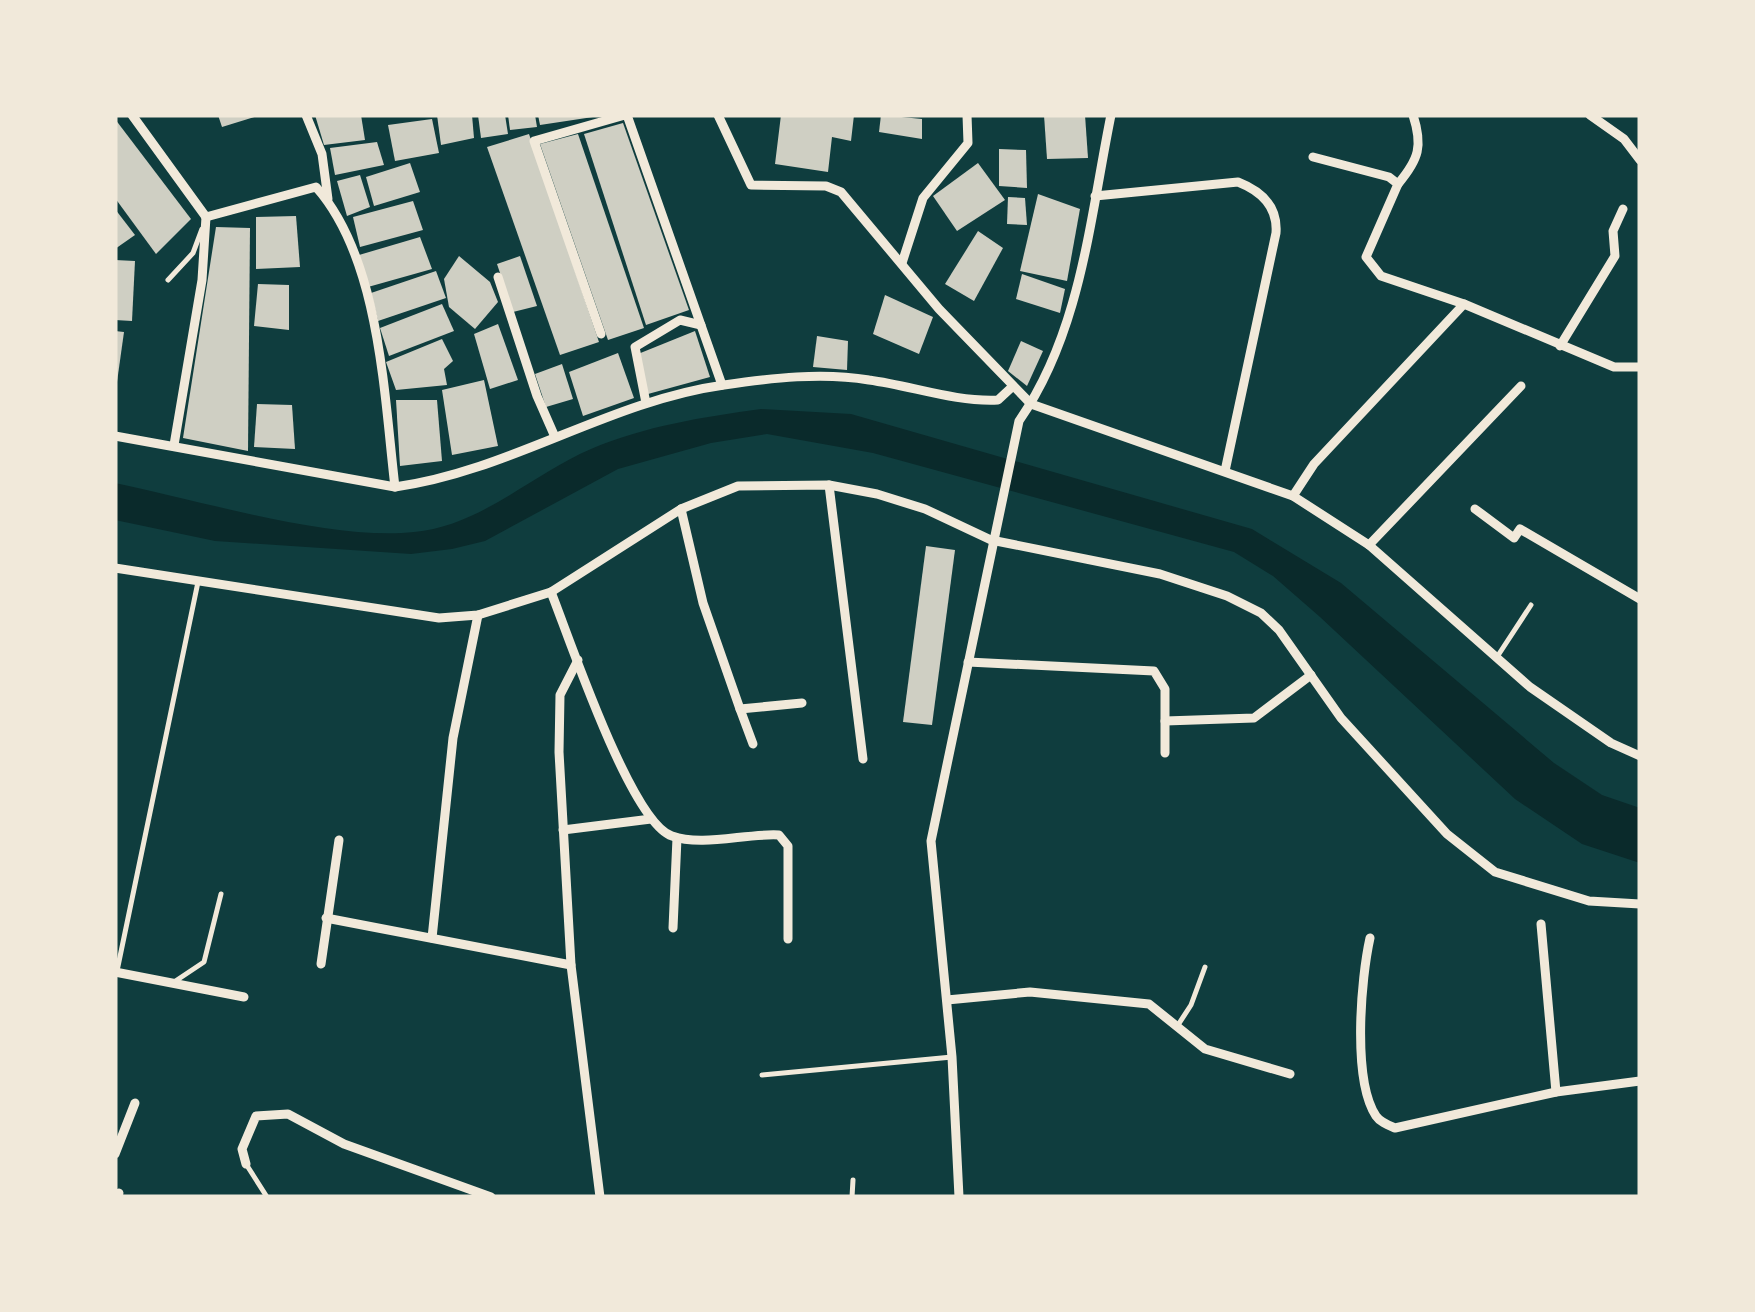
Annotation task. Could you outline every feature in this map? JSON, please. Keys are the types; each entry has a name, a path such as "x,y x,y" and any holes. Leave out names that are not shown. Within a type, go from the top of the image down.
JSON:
{"street":[{"path":"132,115 206,217 200,296 174,445"},
{"path":"306,115 322,154 328,202"},
{"path":"601,334 534,141 626,115 722,385"},
{"path":"718,115 751,185 826,186 842,192 939,309 1031,404 1293,496 1368,545 1530,686 1611,742 1640,756"},
{"path":"902,263 923,198 968,142 967,115"},
{"path":"959,1197 952,1057 931,840 990,540 1019,422 1031,404 1086,264 1111,115"},
{"path":"1413,115 1421,147 1417,161 1398,184 1370,243 1366,258 1371,268 1614,367 1640,367"},
{"path":"1590,115 1624,139 1640,160"},
{"path":"1312,157 1389,177 1398,184"},
{"path":"1095,196 1238,182 1258,191 1273,211 1276,233 1225,471"},
{"path":"206,217 316,187 328,202 344,228 374,326 395,487"},
{"path":"1560,346 1615,256 1613,231 1623,210"},
{"path":"498,277 537,396 555,436"},
{"path":"1293,496 1314,464 1464,304"},
{"path":"646,403 633,354 635,347 680,320 702,325"},
{"path":"115,436 395,487 439,481 646,403 722,385 820,376 866,379 969,402 998,400 1012,387"},
{"path":"1368,545 1520,386"},
{"path":"115,568 440,618 478,615 551,592 681,509 738,486 829,486 904,502 990,540 1160,574 1227,596 1270,622 1341,718 1447,834 1495,872 1588,901 1640,904"},
{"path":"829,486 863,758"},
{"path":"681,509 702,603 754,744"},
{"path":"1474,509 1514,538 1520,528 1640,599"},
{"path":"551,592 612,745 651,819 677,838 779,835 788,846 792,863 788,939"},
{"path":"432,938 453,738 478,615"},
{"path":"578,660 560,695 563,830 572,965 600,1197"},
{"path":"968,662 1154,671 1166,689 1165,754"},
{"path":"1165,720 1254,718 1310,675"},
{"path":"740,709 802,703"},
{"path":"563,830 651,819"},
{"path":"673,928 677,838"},
{"path":"321,964 339,840"},
{"path":"326,918 572,965"},
{"path":"1542,924 1556,1092"},
{"path":"1370,938 1364,974 1363,1042 1368,1098 1378,1120 1395,1128 1556,1092 1640,1081"},
{"path":"116,972 244,997"},
{"path":"947,1000 1030,992 1149,1004 1205,1049 1290,1074"},
{"path":"115,1154 135,1103"},
{"path":"246,1164 242,1148 256,1116 288,1114 344,1144 491,1197"}],"lane":[{"path":"168,280 193,252 206,217"},
{"path":"116,972 198,582"},
{"path":"1497,657 1530,605"},
{"path":"172,983 204,962 221,894"},
{"path":"1178,1024 1191,1006 1204,967"},
{"path":"762,1075 952,1057"},
{"path":"246,1164 267,1197"},
{"path":"852,1197 853,1180"}],"water":[{"path":"761,409 851,414 1252,529 1341,583 1554,763 1602,795 1640,808 1640,863 1582,844 1515,799 1320,617 1273,576 1234,552 873,453 767,434 711,443 618,469 485,541 411,554 215,541 115,520 115,483 344,531 414,532 438,528 484,510 569,459 611,441 674,423"}],"building":[{"path":"218,115 258,115 258,116 222,127"},
{"path":"315,115 361,115 365,140 324,145"},
{"path":"437,115 472,115 474,138 441,145"},
{"path":"478,115 505,115 508,134 481,138"},
{"path":"508,115 535,115 537,127 510,130"},
{"path":"538,115 593,115 593,117 540,125"},
{"path":"781,115 854,115 851,141 832,137 828,172 775,164"},
{"path":"881,115 922,119 922,139 879,132"},
{"path":"1044,115 1085,115 1088,158 1047,159"},
{"path":"115,119 191,219 156,254 115,198"},
{"path":"432,119 439,153 395,161 388,125"},
{"path":"623,123 689,310 646,325 584,134"},
{"path":"529,134 599,342 560,355 487,147"},
{"path":"578,134 644,328 608,340 540,144"},
{"path":"377,142 384,165 335,175 330,148"},
{"path":"999,149 1026,150 1027,188 999,186"},
{"path":"410,163 420,192 374,206 366,177"},
{"path":"978,163 1005,200 957,231 933,196"},
{"path":"360,175 370,207 347,216 337,181"},
{"path":"1038,194 1080,209 1067,281 1020,271"},
{"path":"1008,197 1025,198 1027,225 1007,224"},
{"path":"413,201 423,230 360,247 353,217"},
{"path":"115,209 135,235 115,249"},
{"path":"296,216 300,267 256,269 256,217"},
{"path":"216,227 250,228 248,451 183,438"},
{"path":"978,231 1003,248 974,301 945,284"},
{"path":"420,237 432,269 368,287 359,255"},
{"path":"459,256 490,282 498,302 475,329 449,307 444,279"},
{"path":"520,256 537,306 513,312 497,264"},
{"path":"115,260 135,261 132,321 115,320"},
{"path":"436,271 446,298 378,321 371,293"},
{"path":"1022,274 1065,289 1060,313 1016,299"},
{"path":"258,284 289,285 289,330 254,326"},
{"path":"885,295 933,317 919,354 873,334"},
{"path":"442,304 454,331 389,356 380,328"},
{"path":"498,324 518,380 490,389 474,334"},
{"path":"115,331 124,332 117,382 115,382"},
{"path":"695,331 710,377 648,394 638,354"},
{"path":"817,336 848,341 847,370 813,367"},
{"path":"442,339 453,361 444,369 447,385 396,390 386,362"},
{"path":"1021,341 1043,351 1027,386 1008,371"},
{"path":"618,353 634,398 583,416 569,372"},
{"path":"562,364 573,399 546,407 535,374"},
{"path":"484,380 498,446 452,455 442,390"},
{"path":"396,400 437,400 442,461 400,466"},
{"path":"257,404 292,405 295,449 254,447"},
{"path":"926,546 955,550 932,725 903,722"}]}
